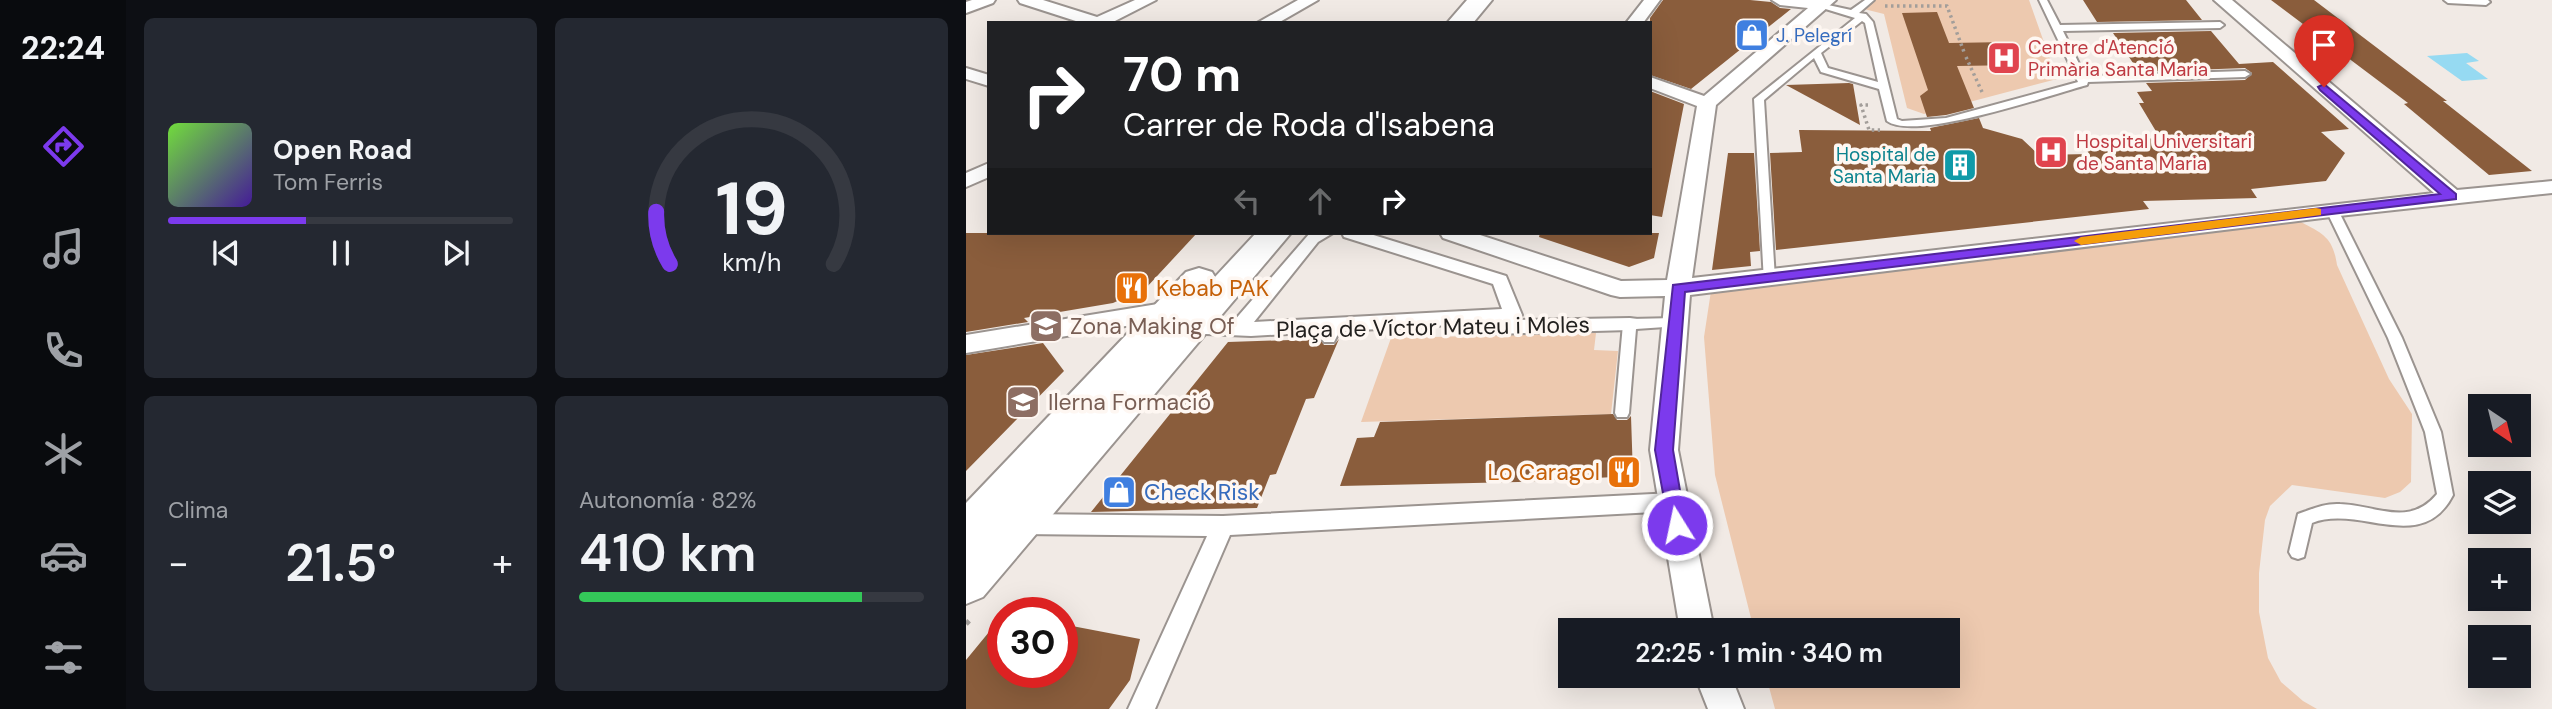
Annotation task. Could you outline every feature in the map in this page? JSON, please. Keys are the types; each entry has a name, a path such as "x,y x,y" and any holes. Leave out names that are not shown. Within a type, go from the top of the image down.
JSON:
{"main road":[{"path":"1439,21 1458,0"},
{"path":"1461,21 1480,0"},
{"path":"966,582 1017,524 1181,319 1242,235"},
{"path":"966,534 1181,319 1272,235"}],"street":[{"path":"966,8 987,0"},
{"path":"1027,0 1092,21"},
{"path":"1102,21 1148,0"},
{"path":"1269,21 1310,0"},
{"path":"1636,21 1653,0"},
{"path":"1780,0 1825,3"},
{"path":"2222,0 2451,197"},
{"path":"1695,618 1664,450 1678,288 1707,103 1825,3"},
{"path":"1652,83 1707,103"},
{"path":"966,181 987,170"},
{"path":"1465,235 1500,240 1620,289 1678,288 2332,210 2552,187"},
{"path":"1238,329 1312,238 1320,235"},
{"path":"1238,329 1513,315 1500,280 1356,235"},
{"path":"966,344 1181,319"},
{"name":"Plaça de Víctor Mateu i Moles","path":"1181,319 1238,329 1331,334 1630,324"},
{"path":"1017,524 1223,526 1673,502"},
{"path":"1141,709 1223,526"},
{"path":"1718,688 1726,709"}],"lane":[{"path":"1769,279 1759,99 1858,15 1870,0"},
{"path":"2043,0 2084,79"},
{"path":"2448,0 2486,2"},
{"path":"1825,3 1869,22 1892,121 1901,124 1945,121 2081,85 2084,79"},
{"path":"2058,29 2220,25"},
{"path":"1815,52 1824,70 1885,87"},
{"path":"2084,79 2245,74"},
{"path":"2298,552 2304,519 2320,510 2347,509 2397,522 2429,512 2445,495 2433,432 2395,338 2332,210"},
{"name":"Plaça de Víctor Mateu i Moles","path":"1630,324 1675,323"},
{"path":"1622,413 1630,324"}],"path":[{"path":"1884,0 1878,4 1947,6 1964,52"},
{"path":"1966,57 1989,109"}],"shaded area":[{"path":"1870,0 2029,0 2057,79 1924,114 1907,108 1884,14 1860,8"},
{"path":"2301,222 2321,234 2333,249 2337,265 2389,379 2412,414 2411,482 2400,492 2385,498 2292,485 2270,506 2265,520 2259,573 2259,612 2268,658 2281,682 2317,709 1775,709 1769,688 1960,688 1960,618 1751,618 1715,475 1704,337 1711,291"},
{"path":"1596,333 1594,350 1618,351 1611,414 1361,422 1391,338"}],"water":[{"path":"2467,53 2479,61 2466,63 2488,79 2462,81 2427,56"}],"building":[{"path":"1663,0 1750,0 1771,2 1780,8 1791,9 1691,89 1652,76 1650,18"},
{"path":"2083,0 2186,0 2202,20 2097,22"},
{"path":"2271,0 2314,0 2447,101 2443,101 2532,171 2489,175 2404,104 2408,103"},
{"name":"Centre d'Atenció Primària Santa Maria","path":"1937,12 1949,43 2009,42 2019,65 1957,66 1974,108 1927,117 1920,96 1928,90 1902,13"},
{"name":"Hospital de Santa Maria","path":"2211,31 2239,64 2273,62 2349,129 2321,132 2345,153 2326,181 2251,189 2257,198 2143,201 2149,209 1776,250 1770,153 1802,152 1799,130 1931,131 1930,128 1979,118 1983,128 2022,139 2039,155 2089,154 2083,142 2160,138 2139,103 2144,103 2137,92 2152,91 2146,83 2245,80 2252,73 2245,68 2139,72 2113,33"},
{"path":"1853,84 1860,125 1786,85"},
{"path":"1652,92 1684,104 1662,217 1652,215"},
{"path":"1728,153 1754,153 1760,251 1750,252 1751,266 1712,270"},
{"path":"966,233 1195,235 1146,288 1113,303 1024,318 1028,322 966,332"},
{"path":"1659,233 1654,258 1629,267 1539,237"},
{"path":"1320,339 1324,345 1334,345 1339,339 1314,398 1306,399 1276,474 1270,475 1257,508 1091,512 1228,342"},
{"path":"1043,343 1064,371 966,471 966,355"},
{"path":"1613,414 1617,420 1627,420 1631,416 1633,476 1340,486 1357,438 1374,437 1380,422"},
{"path":"1078,627 1140,639 1130,680 1109,709 966,709 966,660 987,634 987,688 1078,688"}],"slow traffic":[{"path":"2081,241 2316,212"}],"place":[{"name":"J. Pelegrí","path":"1752,35"},
{"name":"Centre d'Atenció Primària Santa Maria","path":"2004,58"},
{"name":"Hospital Universitari de Santa Maria","path":"2051,152"},
{"name":"Hospital de Santa Maria","path":"1960,165"},
{"name":"Kebab PAK","path":"1132,288"},
{"name":"Zona Making Of","path":"1046,326"},
{"name":"Ilerna Formació","path":"1023,402"},
{"name":"Lo Caragol","path":"1624,472"},
{"name":"Check Risk","path":"1119,492"}],"route":[{"path":"1677,525 1664,450 1678,288 2451,197 2324,87"}]}
